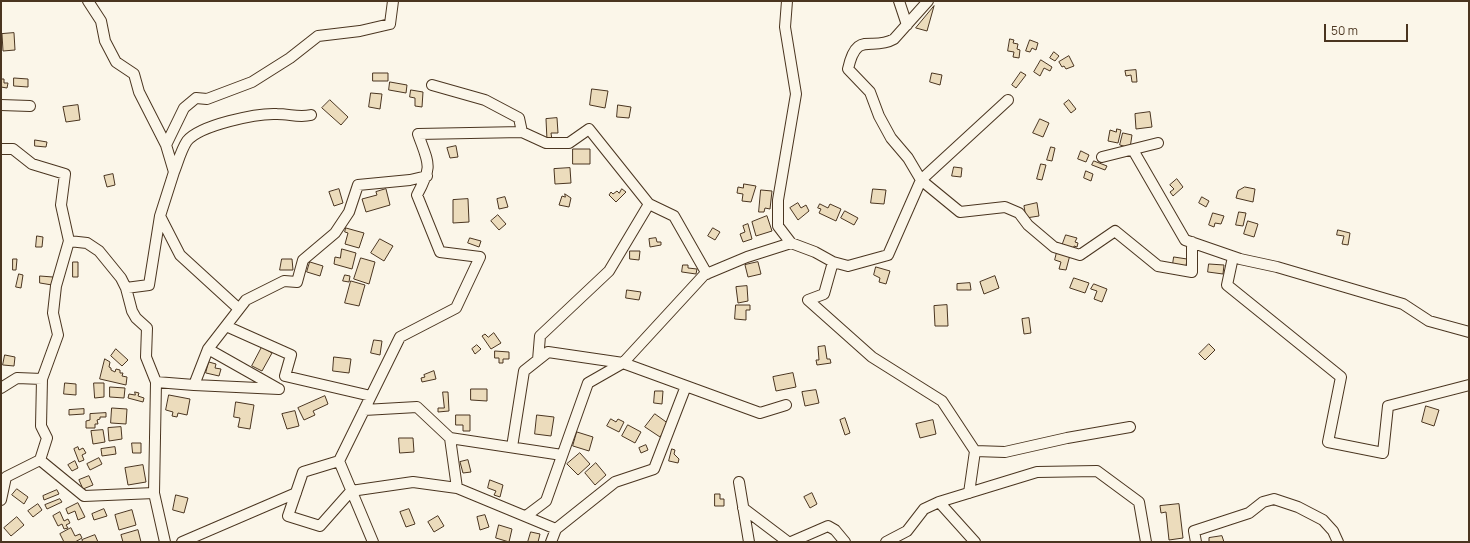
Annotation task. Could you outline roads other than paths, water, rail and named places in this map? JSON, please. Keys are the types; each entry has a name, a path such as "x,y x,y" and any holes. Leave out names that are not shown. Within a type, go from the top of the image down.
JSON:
{"street":[{"path":"88,1 101,21 105,41 116,62 134,74 139,92 166,145 174,172"},
{"path":"166,145 184,108 196,98 207,99 252,82 290,58 318,36 360,31 390,24 393,1"},
{"path":"787,1 785,27 796,94 778,200 778,226 791,243 815,252 833,262 848,266 888,254 921,180 1008,100"},
{"path":"899,1 907,25"},
{"path":"928,1 894,39 888,43 864,43 858,47 853,52 848,69 870,92 879,116 892,138 908,158 921,180 960,212 1006,207 1019,213 1028,225 1054,247 1080,255 1115,231 1158,266 1192,272 1192,242"},
{"path":"432,85 485,100 519,118 522,132"},
{"path":"1,105 30,106"},
{"path":"126,288 149,285 160,216 174,172 186,142 194,134 215,124 277,114 301,118 311,115"},
{"path":"556,529 457,488 413,482 351,492 320,526 288,516 303,472 339,461 400,337 456,308 480,257 440,252 417,195 427,176 429,165 418,134 522,132 546,143 569,143 589,129 649,204 674,216 708,274"},
{"path":"1102,157 1158,143"},
{"path":"1,149 13,150 32,164 65,174 61,205 69,241 56,286 53,313 58,335 42,379 41,426 47,438 40,460 6,477 2,487 1,500"},
{"path":"1133,150 1185,240 1233,257 1277,267 1403,304 1429,321 1469,332"},
{"path":"194,385 208,349 246,300 284,281 297,282 303,260 335,233 349,212 358,186 410,180 427,176"},
{"path":"538,360 540,336 609,271 649,204"},
{"path":"160,216 180,254 239,309"},
{"path":"69,241 93,245 114,270 126,288 132,311 136,318 147,328 146,357 156,382 154,493 165,542"},
{"path":"526,516 546,501 588,383 623,363 704,275 748,257 791,243"},
{"path":"1233,257 1227,285 1341,377 1328,442 1383,452 1388,406 1469,385"},
{"path":"833,262 824,294 808,300 872,358 942,401 975,451 969,493"},
{"path":"226,326 291,355 285,376 279,389"},
{"path":"208,349 279,389"},
{"path":"512,447 524,371 548,352 623,363 760,413 786,405"},
{"path":"285,376 371,396"},
{"path":"1,388 17,378 42,379"},
{"path":"156,382 279,389"},
{"path":"551,542 556,529 615,482 654,469 686,386"},
{"path":"364,410 417,407 450,438 562,455"},
{"path":"975,451 1005,452 1067,438 1130,427"},
{"path":"450,438 457,488"},
{"path":"40,460 84,496 154,493"},
{"path":"339,461 373,542"},
{"path":"886,542 907,531 924,509 939,502 1037,472 1097,471 1139,502 1146,542"},
{"path":"739,482 749,542"},
{"path":"182,542 296,493"},
{"path":"1196,542 1194,531 1249,513 1264,502 1274,499 1298,507 1323,520 1333,531 1338,542"},
{"path":"939,502 975,542"},
{"path":"744,508 789,542 828,526 836,530 845,542"}]}
